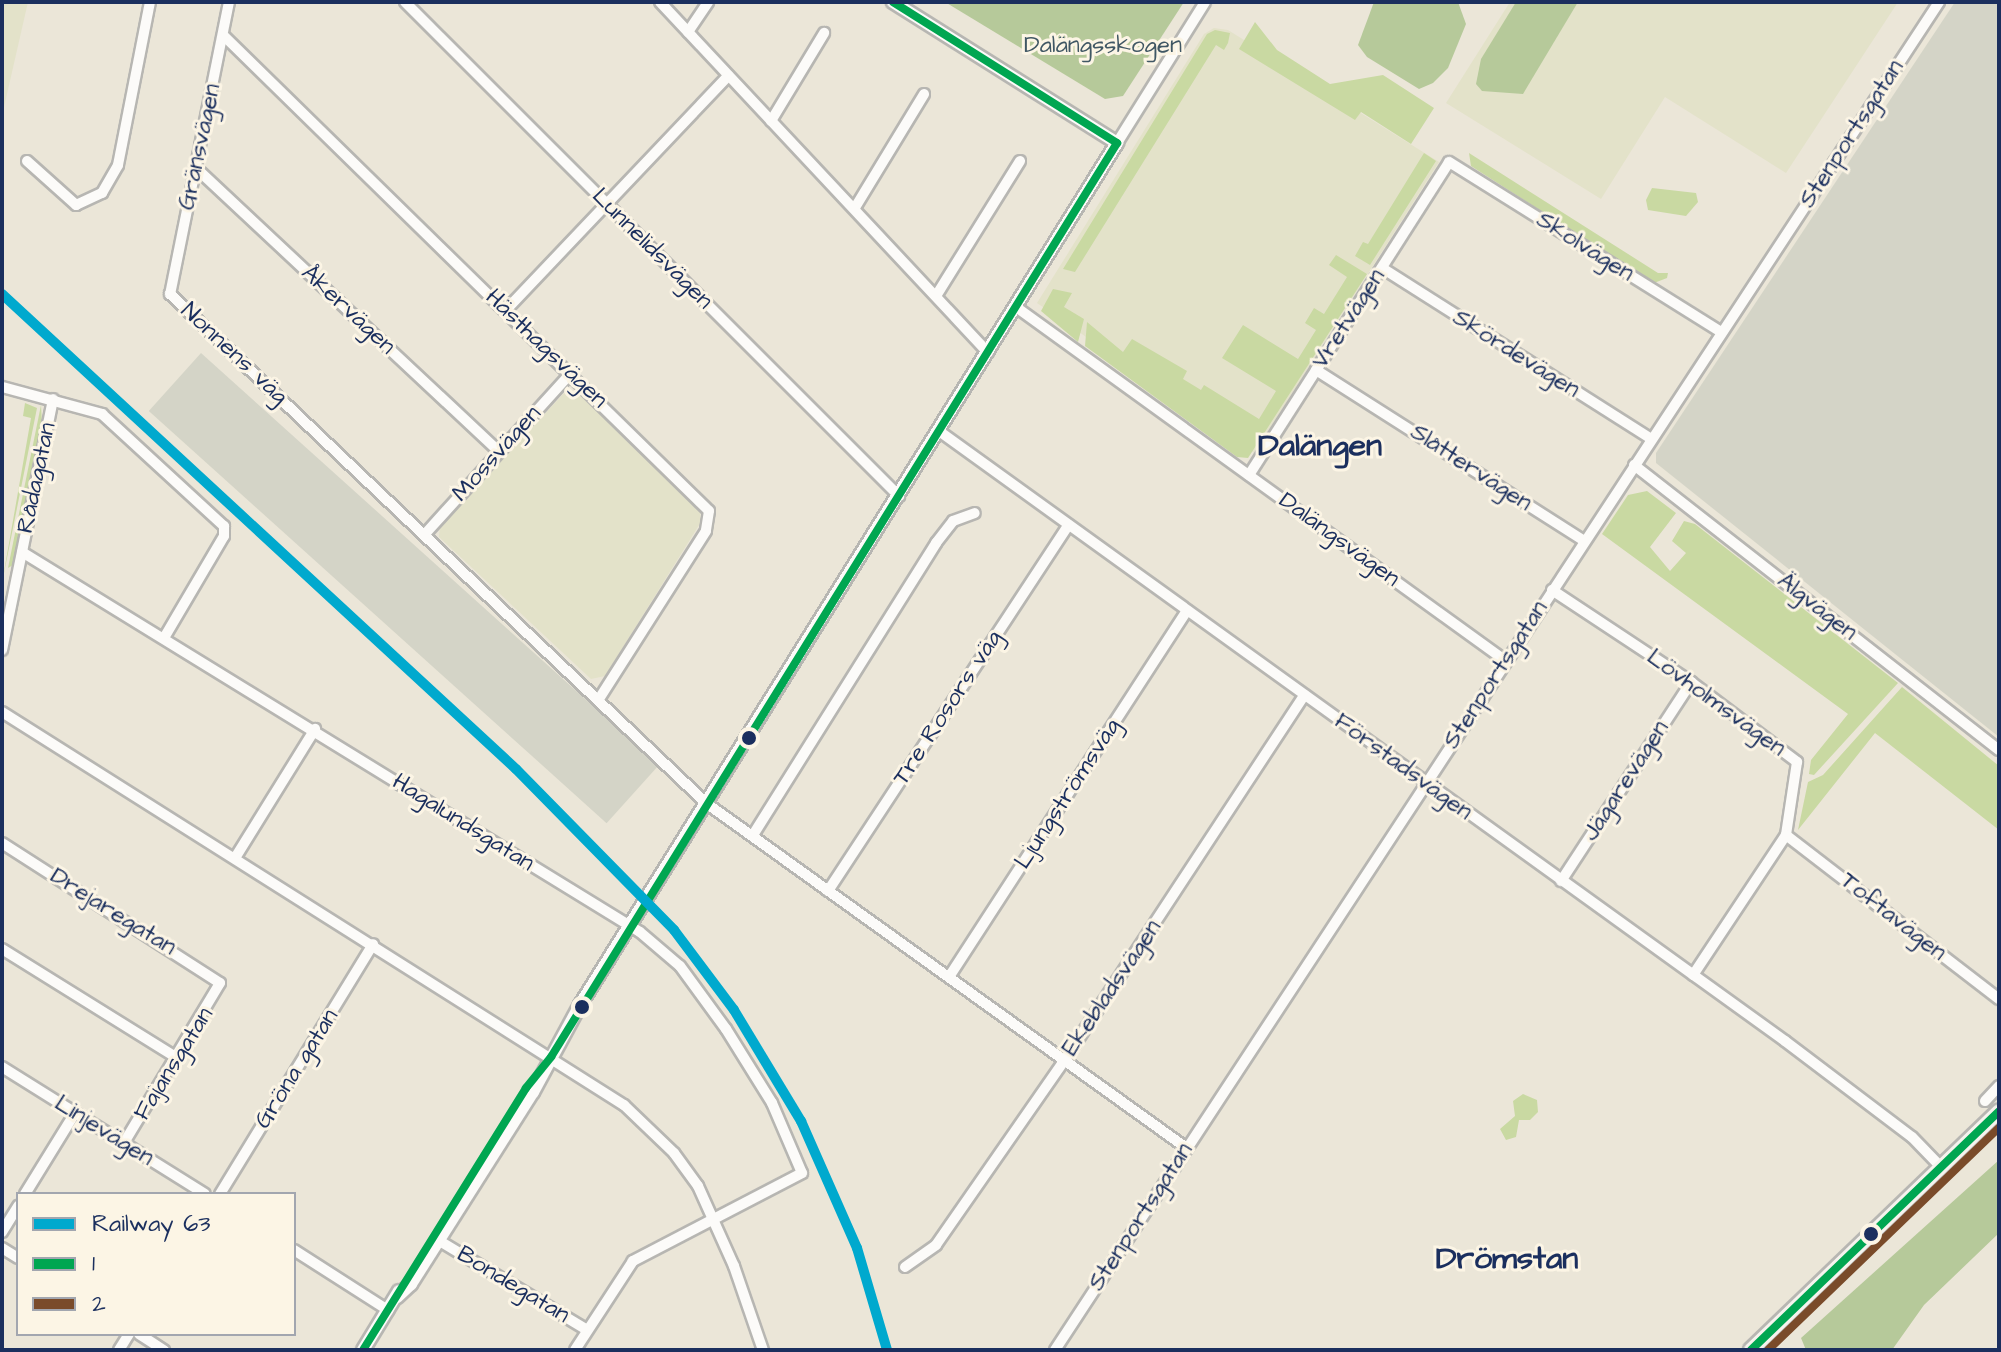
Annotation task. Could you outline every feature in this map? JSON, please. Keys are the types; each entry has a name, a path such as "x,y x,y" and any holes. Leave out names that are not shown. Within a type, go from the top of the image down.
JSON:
{"main road":[{"path":"1751,1350 1939,1165 1999,1111"}],"street":[{"path":"27,161 76,205 102,193 118,165 150,2"},
{"name":"Gränsvägen","path":"170,292 229,2"},
{"name":"Lunnelidsvägen","path":"405,2 899,496"},
{"path":"660,2 771,121 856,206 988,352"},
{"path":"688,32 708,2"},
{"path":"893,2 1117,143"},
{"path":"363,1350 438,1240 629,927 1205,2"},
{"name":"Stenportsgatan","path":"1055,1350 1185,1147 1939,2"},
{"path":"771,121 824,33"},
{"name":"Hästhagsvägen","path":"223,35 711,515 706,531 599,699"},
{"path":"506,310 728,76"},
{"path":"856,206 924,94"},
{"path":"936,296 1020,161"},
{"name":"Skolvägen","path":"1449,162 1721,332"},
{"name":"Vretvägen","path":"1249,475 1449,162"},
{"name":"Åkervägen","path":"196,168 499,452"},
{"name":"Skördevägen","path":"1382,268 1651,439"},
{"name":"Nonnens väg","path":"170,292 706,803 1185,1147"},
{"name":"Dalängsvägen","path":"1016,307 1506,661"},
{"name":"Slåttervägen","path":"1316,370 1584,541"},
{"name":"Mossvägen","path":"425,534 570,374"},
{"path":"2,387 102,414 226,531 164,638"},
{"name":"Rådagatan","path":"2,650 53,399"},
{"name":"Förstadsvägen","path":"939,431 1693,975 1912,1137 1939,1165"},
{"name":"Älgvägen","path":"1634,465 1999,750"},
{"path":"753,835 936,543 953,521 975,513"},
{"name":"Tre Rosors väg","path":"828,891 1068,525"},
{"name":"Hagalundsgatan","path":"22,552 315,729 629,927 680,966 765,1090 803,1167 791,1182 716,1221"},
{"name":"Lövholmsvägen","path":"1552,590 1691,682 1797,762 1786,835 1693,975"},
{"name":"Ljungströmsväg","path":"949,977 1187,611"},
{"name":"Jägarevägen","path":"1561,881 1691,682"},
{"name":"Ekebladsvägen","path":"905,1267 936,1245 1064,1061 1304,695"},
{"path":"2,712 603,1089 659,1136 687,1169 716,1221 763,1350"},
{"path":"235,858 315,729"},
{"name":"Toftavägen","path":"1786,835 1999,999"},
{"name":"Drejaregatan","path":"2,843 220,983"},
{"name":"Gröna gatan","path":"221,1192 373,944"},
{"path":"2,949 177,1058"},
{"name":"Fajansgatan","path":"124,1143 220,983"},
{"name":"Linjevägen","path":"2,1067 202,1192"},
{"path":"397,1297 526,1088 536,1082"},
{"path":"1985,1101 1999,1086"},
{"path":"26,1192 75,1113"},
{"path":"2,1232 16,1209"},
{"path":"575,1350 626,1267 716,1221"},
{"name":"Bondegatan","path":"438,1240 587,1330"},
{"path":"296,1251 388,1310"},
{"path":"142,1336 164,1350"}],"shaded area":[{"path":"2,2 28,2 2,116"},
{"path":"1510,2 1898,2 1786,173 1665,97 1601,199 1446,103"},
{"path":"1955,2 1999,2 1999,737 1656,463 1656,453"},
{"path":"1214,28 1228,30 1439,162 1254,453 1037,303 1204,34"},
{"path":"201,353 659,765 607,823 149,411"},
{"path":"565,392 577,392 700,511 701,522 605,676 591,679 439,537 440,527"}],"green space":[{"name":"Dalängsskogen","path":"945,2 1184,2 1123,96 1105,99"},
{"path":"1374,2 1458,2 1466,24 1448,68 1433,83 1419,89 1367,57 1358,45"},
{"path":"1516,2 1578,2 1523,94 1482,91 1476,84 1481,59"},
{"path":"1255,22 1277,50 1330,84 1383,75 1434,108 1411,144 1361,112 1355,120 1239,49"},
{"path":"1215,30 1230,33 1224,50 1216,45 1075,272 1063,269 1207,34"},
{"path":"1424,153 1436,161 1370,265 1355,256 1363,242 1368,244"},
{"path":"1469,153 1658,273 1668,273 1667,278 1654,283 1471,166"},
{"path":"1652,188 1696,193 1698,202 1686,216 1648,210 1646,200"},
{"path":"1336,255 1367,274 1248,458 1237,457 1085,346 1087,322 1123,352 1132,339 1187,371 1183,379 1201,390 1204,385 1259,419 1276,391 1222,358 1243,325 1298,359 1316,330 1305,323 1314,308 1324,314 1347,277 1329,265"},
{"path":"1053,289 1072,293 1064,307 1084,319 1078,342 1041,311"},
{"path":"25,403 37,408 2,583 31,418 23,416"},
{"path":"41,405 42,424 13,565 8,568"},
{"path":"1647,491 1676,513 1650,547 1670,571 1686,553 1672,541 1684,521 1695,524 1898,683 1814,775 1809,774 1811,760 1848,714 1602,534 1628,495"},
{"path":"1902,687 1999,766 1999,830 1875,733 1798,830 1808,782 1823,775"},
{"path":"1523,1094 1537,1100 1538,1112 1530,1120 1519,1120 1516,1137 1506,1140 1500,1129 1515,1116 1513,1101"},
{"path":"1999,1160 1999,1233 1924,1305 1892,1350 1806,1350 1801,1338"}],"rail line":[{"name":"63","path":"2,294 516,769 674,930 734,1010 801,1121 857,1248 887,1350"}],"transit line":[{"name":"1","path":"893,2 1117,143"},
{"name":"1","path":"363,1350 526,1088 551,1057 1117,143"},
{"name":"1","path":"1751,1350 1999,1111"},
{"name":"2","path":"1768,1350 1999,1128"}],"district":[{"name":"Dalängen","path":"1320,446"},
{"name":"Drömstan","path":"1507,1259"}]}
